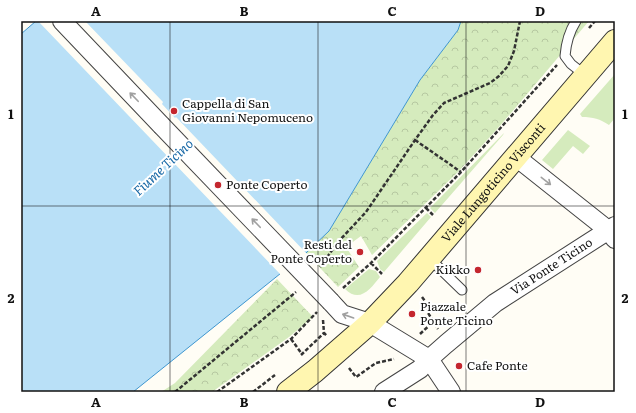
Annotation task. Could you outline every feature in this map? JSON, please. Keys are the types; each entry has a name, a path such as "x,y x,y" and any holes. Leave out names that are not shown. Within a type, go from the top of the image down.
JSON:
{"main road":[{"name":"Viale Lungoticino Visconti","path":"288,392 315,371 370,323 408,283 615,41"}],"street":[{"path":"62,21 342,314 370,323 429,359 451,392"},
{"path":"516,156 613,232"},
{"name":"Via Ponte Ticino","path":"446,344 495,303 613,232"},
{"path":"384,392 420,369 446,344"}],"lane":[{"path":"576,21 566,42 565,56 571,64 585,75"},
{"path":"429,258 462,290"}],"path":[{"path":"318,270 338,242 366,212 415,140 433,115 444,103 490,83 508,66 514,51 520,21"},
{"path":"217,392 291,339 371,262 461,172 565,56"},
{"path":"415,140 461,172"},
{"path":"426,208 434,215"},
{"path":"371,262 382,274"},
{"path":"408,283 424,298 425,308 446,344"},
{"path":"175,392 296,291"},
{"path":"291,339 302,354 324,333"}],"green space":[{"path":"461,21 589,21 499,127 457,173 372,255 361,236 346,247 359,267 338,287 306,253 329,231 420,80 458,30"},
{"path":"615,74 615,118 609,125 603,121 590,117 582,117 580,114"},
{"path":"568,130 590,146 583,154 573,146 553,169 542,160"},
{"path":"504,133 503,135 435,213 430,208"},
{"path":"427,213 431,217 384,272 380,269 377,261"},
{"path":"369,269 376,271 380,277 369,290 360,295 356,295 345,289"},
{"path":"277,279 313,317 289,337 212,392 161,392 175,383"}],"water":[{"name":"Fiume Ticino","path":"36,21 461,21 458,30 420,80 329,231 306,253 133,392 21,392 21,34"}],"pier":[{"name":"Ponte Coperto","path":"38,21 85,21 163,102 162,104 175,118 176,117 307,254 281,275"}],"place":[{"name":"Cappella di San Giovanni Nepomuceno","path":"174,111"},
{"name":"Ponte Coperto","path":"218,185"},
{"name":"Resti del Ponte Coperto","path":"360,252"},
{"name":"Kikko","path":"478,270"},
{"name":"Piazzale Ponte Ticino","path":"412,314"},
{"name":"Cafe Ponte","path":"459,366"}]}
